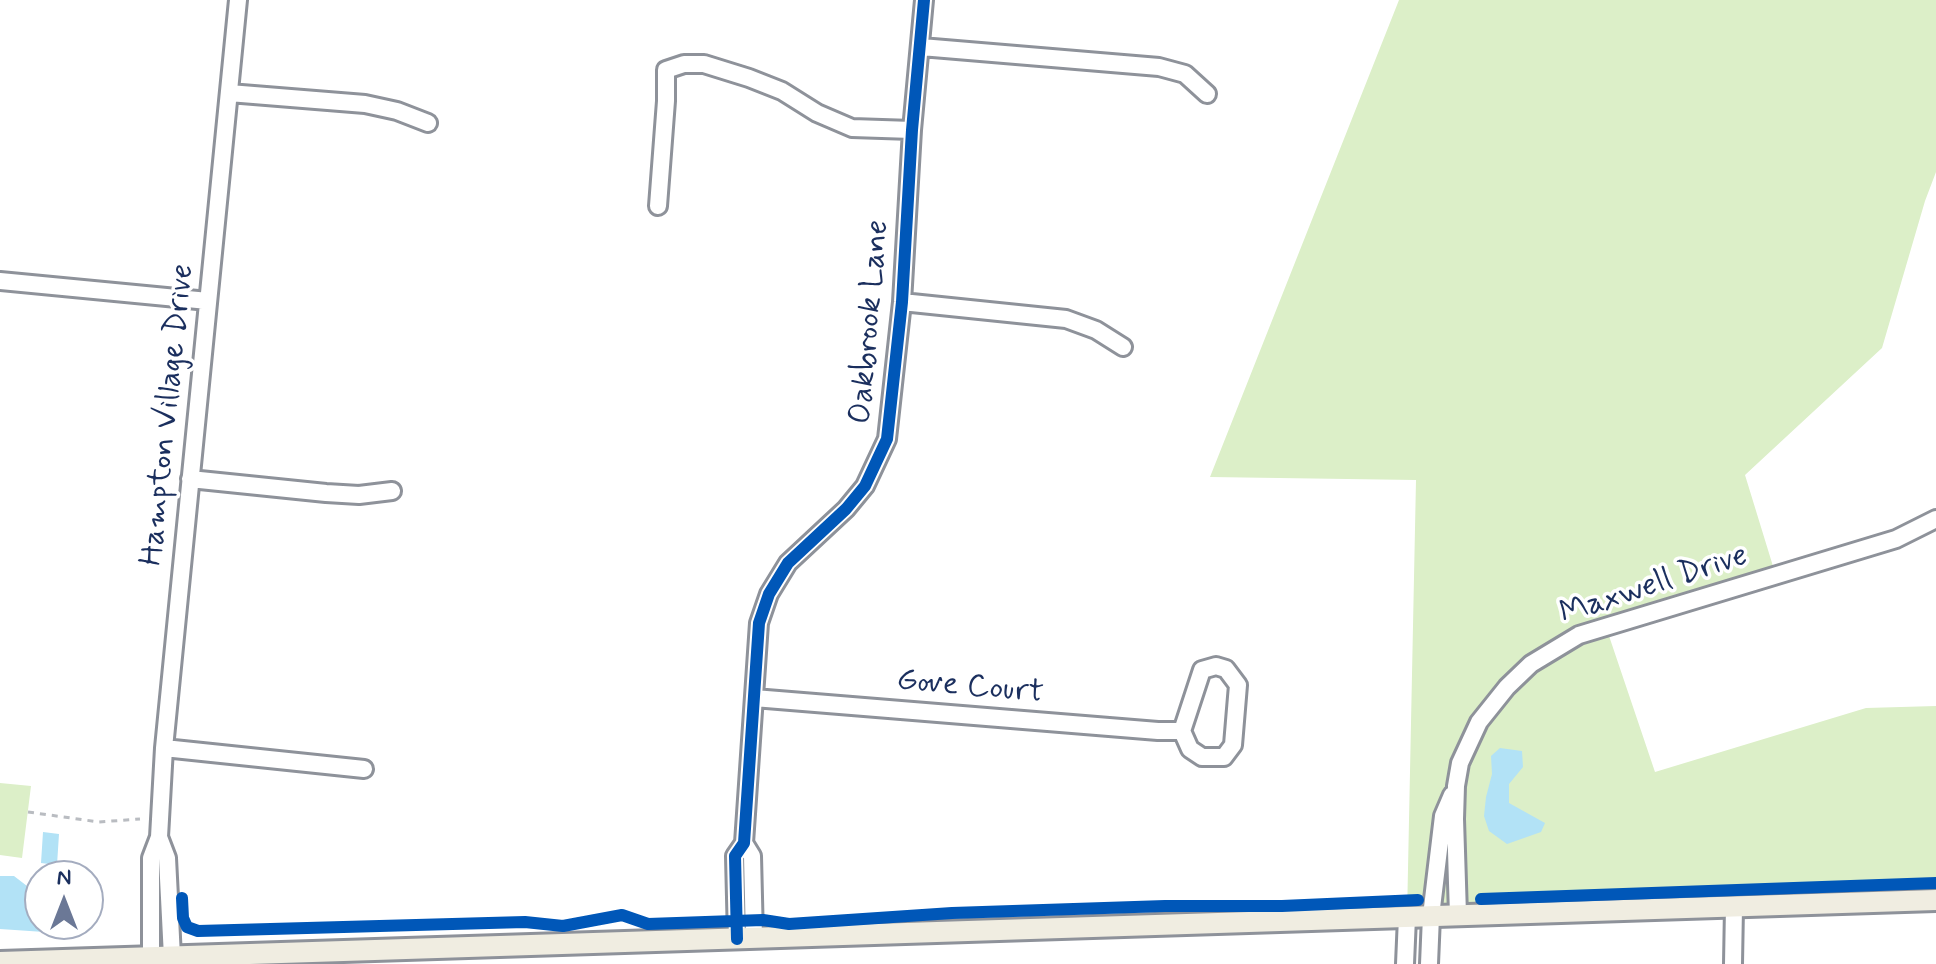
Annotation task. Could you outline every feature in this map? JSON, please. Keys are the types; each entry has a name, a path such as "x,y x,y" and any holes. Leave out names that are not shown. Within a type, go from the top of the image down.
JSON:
{"main road":[{"path":"0,962 1936,900"}],"street":[{"name":"Hampton Village Drive","path":"162,957 167,858 159,837 164,748 238,0"},
{"name":"Oakbrook Lane","path":"745,938 752,856 744,843 759,623 769,594 788,563 846,509 865,486 887,439 902,302 912,130 924,0"},
{"path":"921,47 1159,67 1185,74 1207,94"},
{"path":"658,206 666,70 684,64 704,64 782,91 817,113 852,128 912,130"},
{"path":"229,93 365,104 397,111 428,123"},
{"path":"0,281 208,301"},
{"path":"902,302 1066,319 1096,330 1123,347"},
{"path":"190,479 359,495 392,491"},
{"name":"Maxwell Drive","path":"1429,964 1431,916 1443,816 1456,786 1464,753 1479,722 1507,687 1549,651 1579,635 1896,539 1936,519"},
{"path":"1216,666 1226,669 1238,685 1233,745 1224,757 1202,757 1190,749 1182,731 1202,670 1216,666"},
{"name":"Gove Court","path":"754,698 1182,731"},
{"path":"164,748 364,769"},
{"name":"Maxwell Drive","path":"1456,786 1458,915"},
{"path":"1733,964 1734,907"},
{"path":"1405,964 1407,917"}],"path":[{"path":"28,812 99,822 140,819"}],"green space":[{"path":"1399,0 1936,0 1936,172 1882,348 1745,475 1776,576 1606,627 1655,772 1866,708 1936,706 1936,900 1407,917 1416,480 1210,477"},
{"path":"0,783 31,786 22,858 0,855"}],"water":[{"path":"1500,748 1522,751 1523,767 1509,784 1509,803 1545,823 1541,832 1507,844 1489,831 1484,816 1492,774 1491,756"},
{"path":"43,832 59,834 57,860 41,860"},
{"path":"0,876 14,876 24,884 24,931 0,929"}],"cycle path":[{"path":"737,939 735,856 744,843 759,623 769,594 788,563 846,509 865,486 887,439 902,302 912,130 924,0"},
{"path":"1481,899 1936,883"},
{"path":"182,898 183,918 187,927 198,931 525,922 563,926 622,915 648,924 763,920 789,924 952,913 1418,900"}]}
